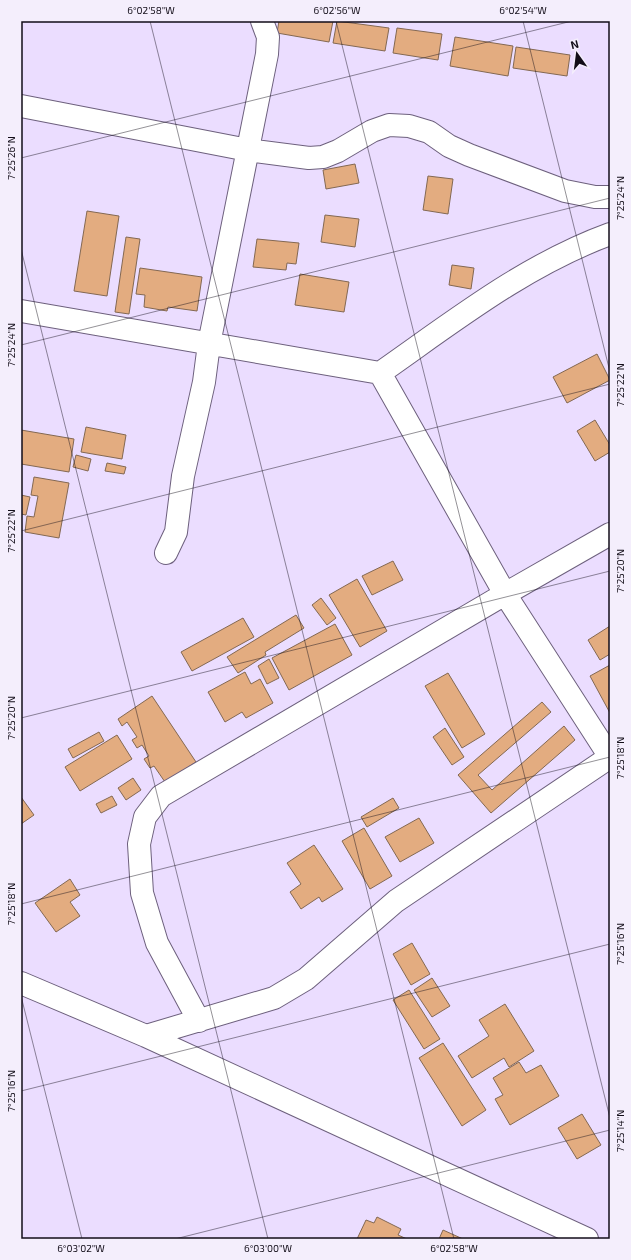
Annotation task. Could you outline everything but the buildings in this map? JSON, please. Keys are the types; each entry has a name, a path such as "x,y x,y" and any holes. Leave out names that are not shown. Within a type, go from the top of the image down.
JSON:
{"street":[{"path":"166,553 176,532 183,476 204,382 209,344 267,54 268,37 262,21"},
{"path":"21,106 248,150 310,158 323,157 338,151 372,131 389,125 408,126 429,132 449,146 469,155 565,191 595,197 610,197"},
{"path":"21,311 380,373 520,276 586,243 610,234"},
{"path":"146,1036 274,998 306,979 396,901 610,757 505,594 380,373"},
{"path":"199,1021 157,943 142,893 139,844 145,816 161,796 610,534"},
{"path":"21,983 146,1036 586,1239"}]}
